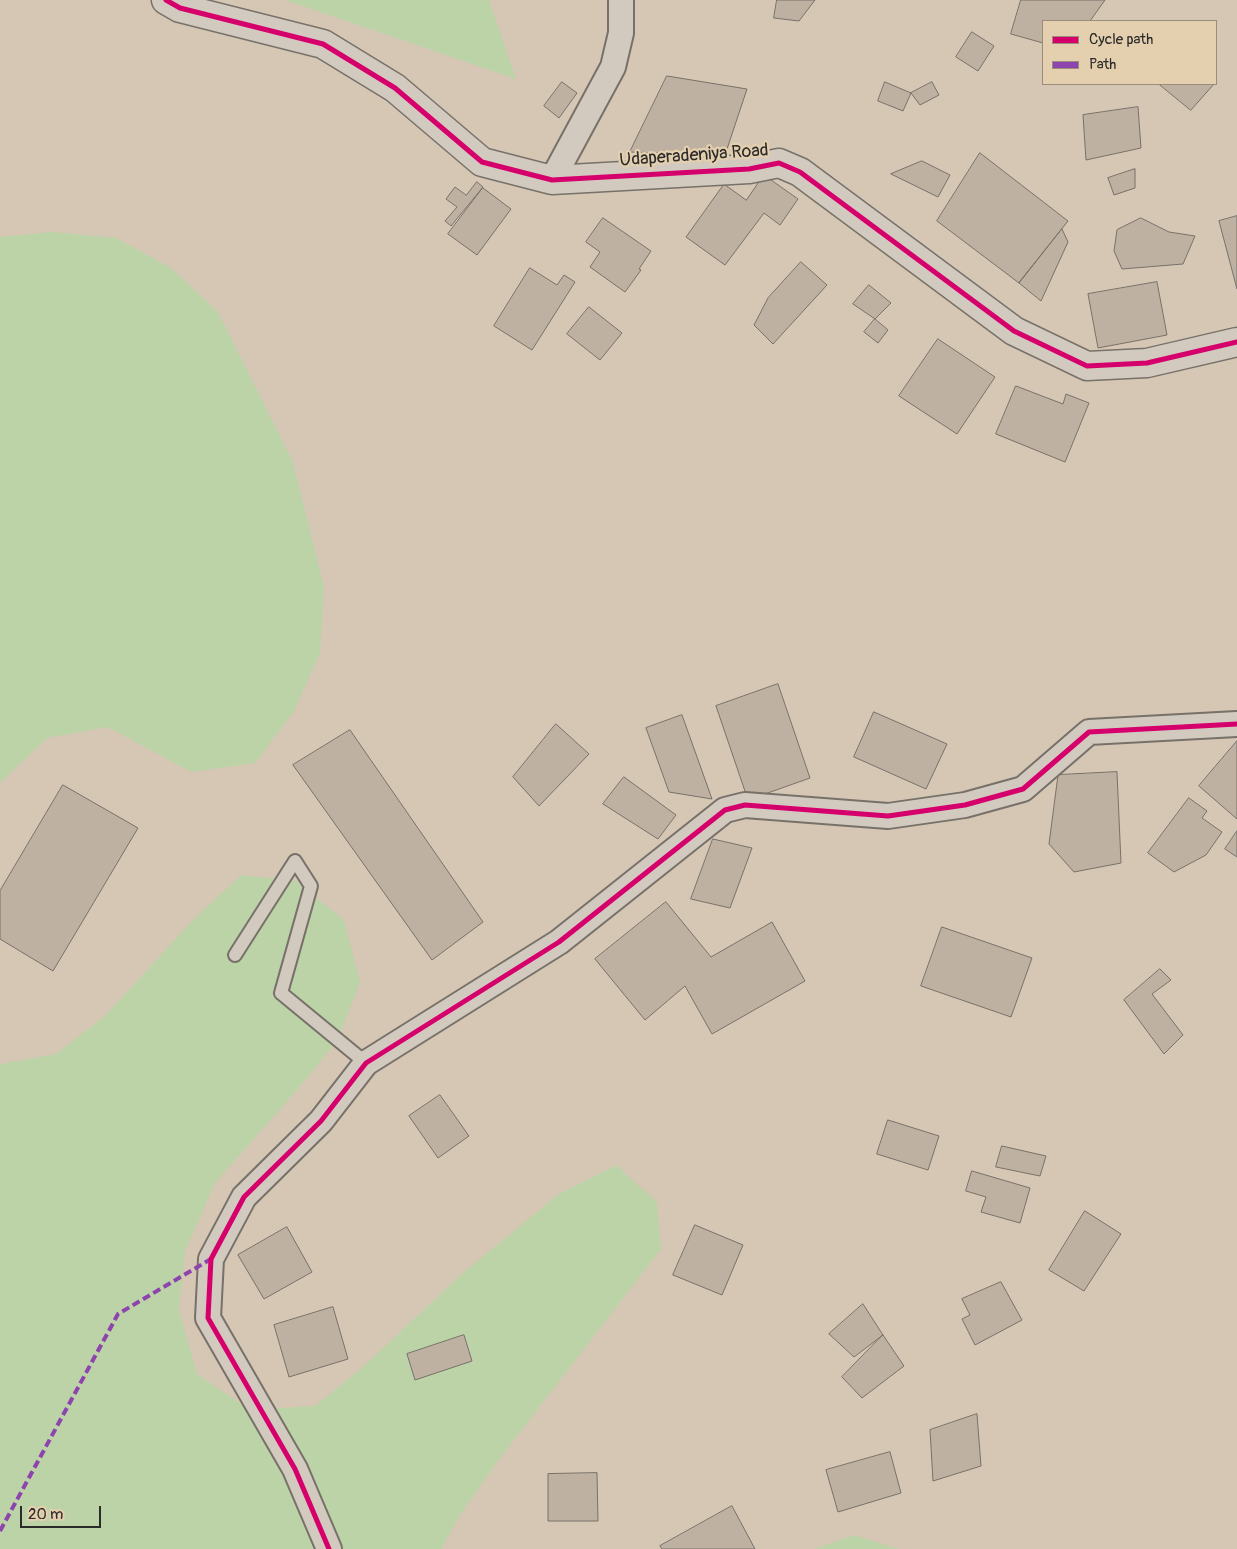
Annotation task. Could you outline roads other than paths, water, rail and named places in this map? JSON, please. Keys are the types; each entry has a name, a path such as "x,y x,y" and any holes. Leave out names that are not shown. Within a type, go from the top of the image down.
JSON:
{"street":[{"name":"Udaperadeniya Road","path":"166,0 180,8 322,44 394,88 482,162 552,180 749,169 779,164 800,172 1014,331 1087,366 1147,364 1237,342"},
{"path":"552,180 613,67 621,33 621,0"},
{"path":"329,1549 295,1469 208,1318 211,1259 244,1198 321,1121 366,1063 558,942 726,810 745,805 888,816 965,805 1023,789 1089,732 1237,724"}],"lane":[{"path":"235,955 295,861 311,886 281,993 366,1063"}]}
